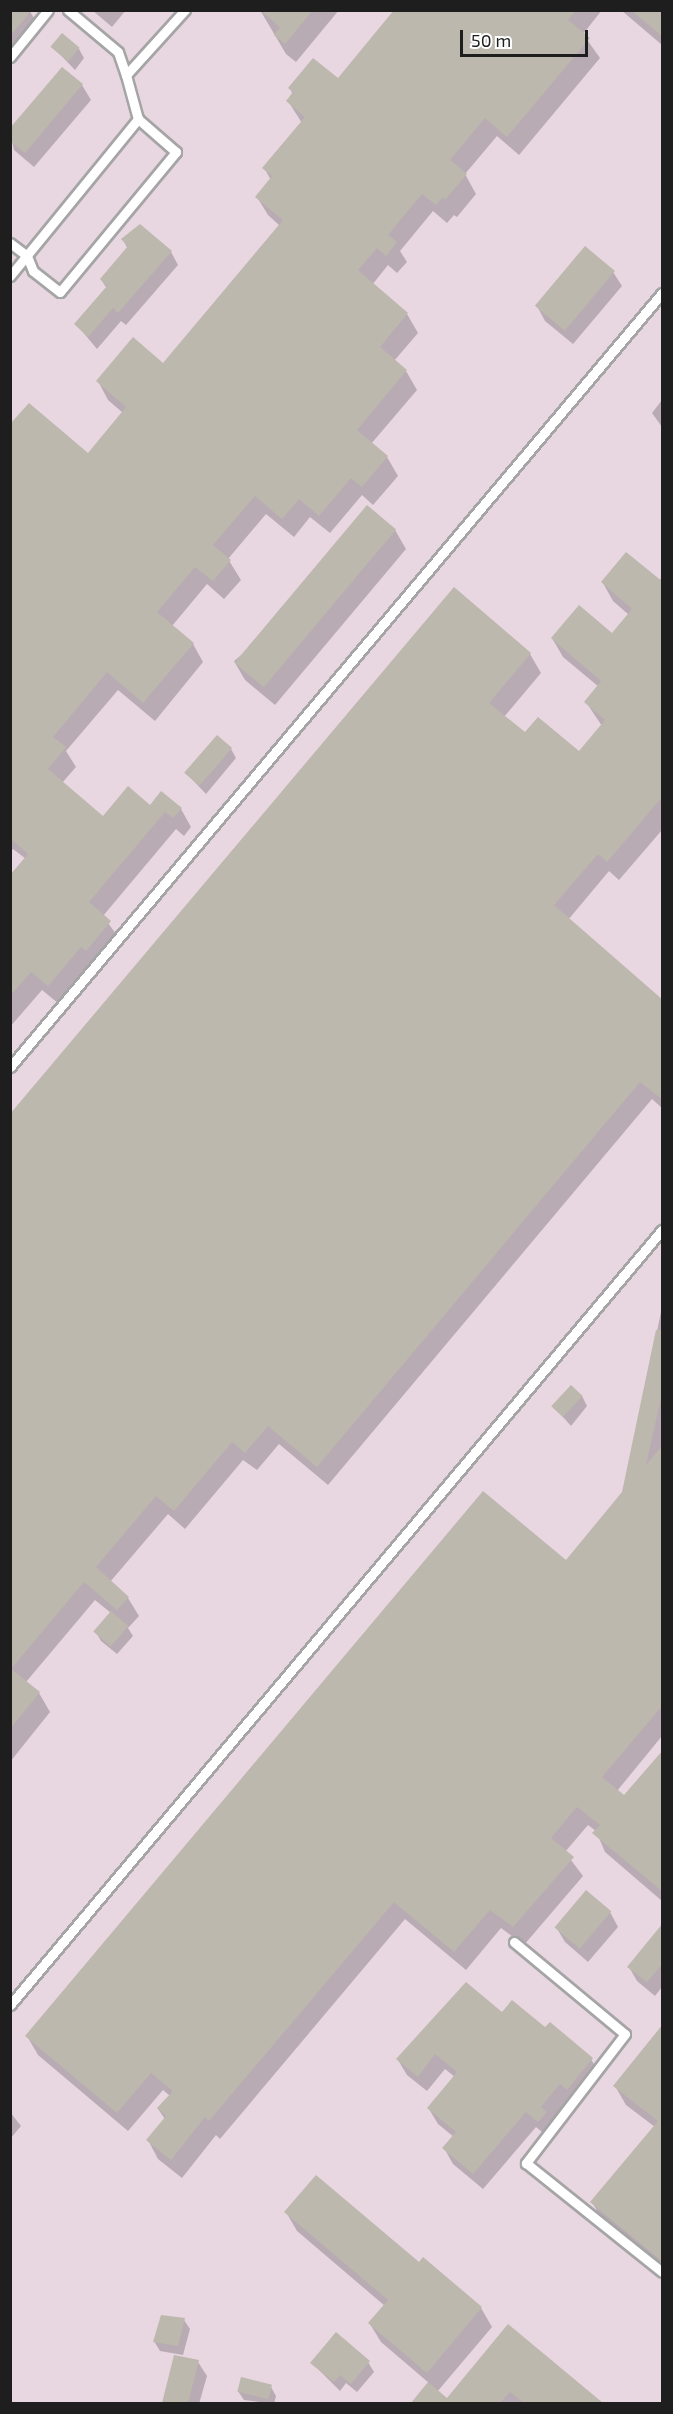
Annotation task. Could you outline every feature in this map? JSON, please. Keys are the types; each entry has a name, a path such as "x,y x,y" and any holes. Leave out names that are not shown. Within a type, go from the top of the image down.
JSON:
{"lane":[{"path":"10,57 48,10"},
{"path":"10,243 27,256 33,271 60,292 176,152 138,119 118,52 68,10"},
{"path":"126,75 186,10"},
{"path":"10,276 138,119"},
{"path":"10,1067 663,292"},
{"path":"10,2005 663,1230"},
{"path":"514,1942 625,2034 526,2163 663,2272"}],"shaded area":[{"path":"11,11 662,11 662,2403 11,2403"}],"building":[{"path":"10,10 32,10 10,36"},
{"path":"260,10 313,10 285,44 274,35 280,27"},
{"path":"394,10 576,10 568,20 590,38 507,137 485,118 450,160 467,174 445,200 443,197 436,205 422,194 388,235 397,242 386,256 377,248 358,270 408,313 380,347 407,370 357,430 388,456 362,487 351,478 319,516 299,499 282,519 255,496 213,545 231,560 213,581 195,567 157,612 194,643 143,703 107,672 53,737 66,747 48,769 103,816 128,786 150,805 161,791 182,808 173,818 165,812 89,902 111,921 86,951 81,947 48,986 31,972 10,996 10,875 28,854 10,838 10,424 29,403 88,453 126,407 96,381 133,337 163,363 283,220 255,197 272,176 262,168 305,117 286,101 293,92 288,88 313,58 338,78"},
{"path":"631,10 663,10 663,37"},
{"path":"62,33 80,48 68,62 50,47"},
{"path":"62,67 83,84 25,153 10,141 10,128"},
{"path":"140,224 172,251 118,313 113,308 88,337 74,324 107,286 100,279 128,246 121,239"},
{"path":"585,246 615,271 565,331 535,306"},
{"path":"367,505 396,529 264,687 235,663"},
{"path":"626,552 663,582 663,796 607,862 598,854 554,905 663,1000 663,1100 640,1082 317,1467 268,1426 245,1453 232,1442 174,1511 156,1496 96,1567 129,1597 117,1610 84,1582 11,1669 40,1692 10,1729 10,1114 454,587 531,653 489,703 525,732 538,717 579,751 605,720 584,702 601,681 551,638 579,605 612,633 632,609 601,582"},
{"path":"217,735 232,748 199,786 184,773"},
{"path":"656,1330 663,1330 663,1389 646,1465 663,1445 663,1705 602,1777 624,1795 663,1750 663,1892 592,1833 600,1825 577,1807 551,1838 574,1857 513,1927 490,1910 454,1952 394,1902 209,2121 205,2117 171,2160 146,2140 166,2116 157,2108 173,2091 151,2073 117,2113 25,2036 483,1491 566,1560 622,1492"},
{"path":"571,1385 583,1396 563,1417 551,1406"},
{"path":"111,1611 128,1626 111,1646 93,1631"},
{"path":"586,1890 611,1911 580,1949 555,1928"},
{"path":"663,1923 663,1963 647,1982 627,1967"},
{"path":"466,1982 502,2012 512,2000 545,2027 550,2022 593,2058 567,2090 560,2084 541,2107 547,2112 538,2122 526,2112 473,2174 442,2148 456,2132 427,2108 457,2072 435,2054 418,2077 396,2059"},
{"path":"663,2024 663,2262 590,2202 658,2121 613,2086"},
{"path":"316,2175 419,2262 423,2257 482,2307 427,2373 368,2323 388,2300 284,2212"},
{"path":"161,2315 185,2318 178,2346 153,2342"},
{"path":"508,2324 603,2403 524,2403 510,2392 500,2403 411,2403 428,2382 447,2398"},
{"path":"336,2332 370,2361 351,2384 340,2375 334,2382 310,2363"},
{"path":"174,2355 199,2360 188,2403 162,2403"},
{"path":"241,2377 272,2385 268,2399 237,2392"}]}
